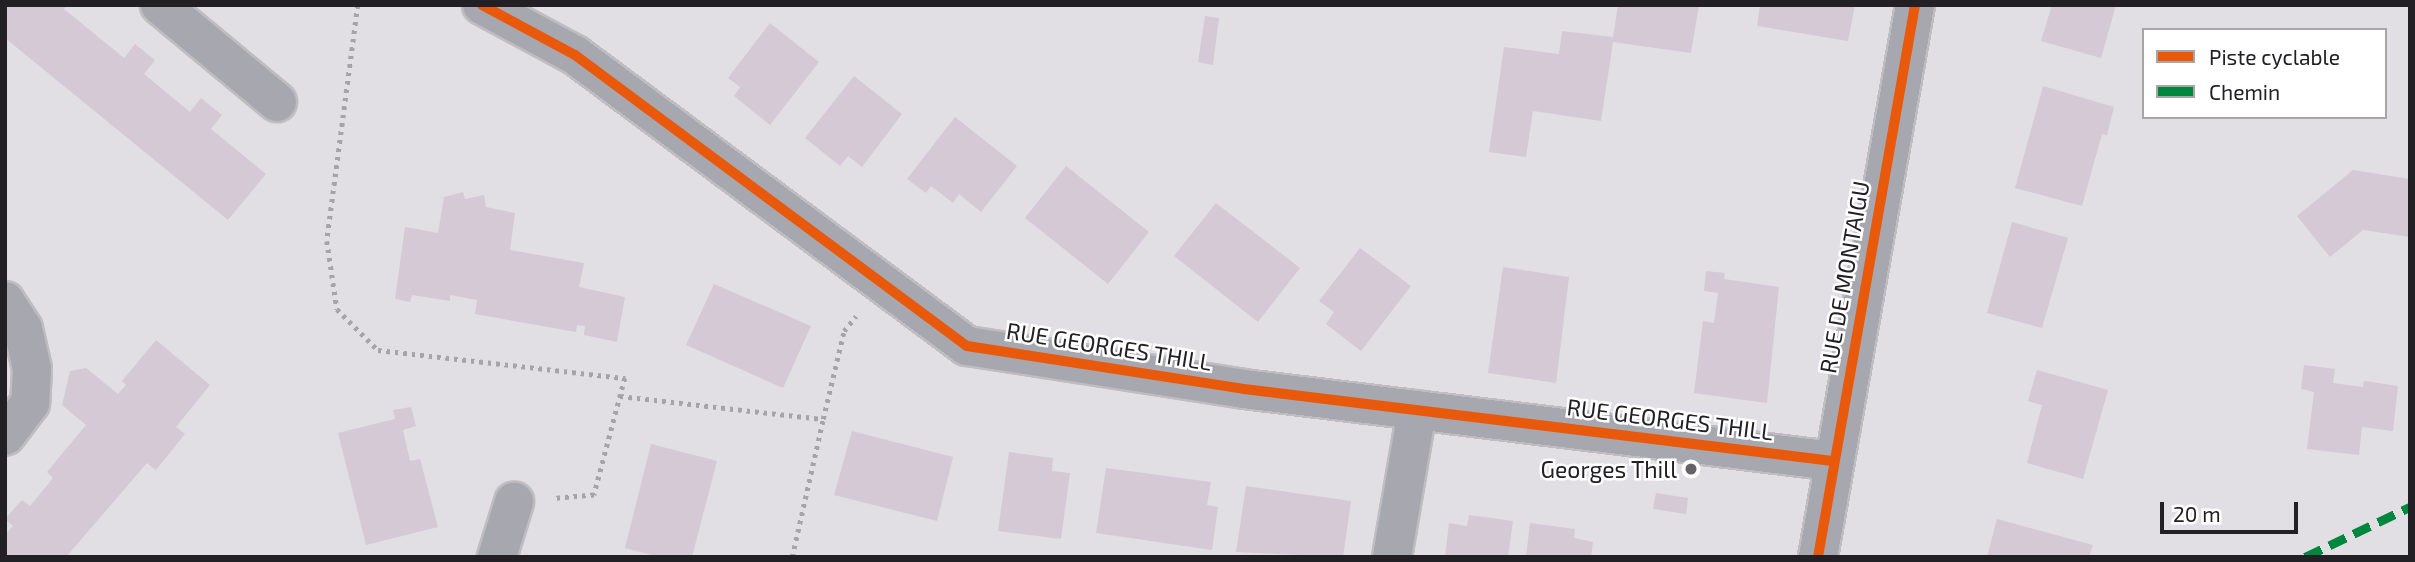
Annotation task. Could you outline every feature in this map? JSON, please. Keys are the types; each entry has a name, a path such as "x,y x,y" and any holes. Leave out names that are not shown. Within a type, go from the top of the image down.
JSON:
{"street":[{"path":"160,5 277,102"},
{"name":"RUE GEORGES THILL","path":"482,5 575,55 967,346 1417,410 1833,461"},
{"name":"RUE DE MONTAIGU","path":"1818,557 1915,5"},
{"path":"5,301 23,329 32,369 30,404 5,436"},
{"path":"1392,557 1417,410"},
{"path":"497,557 514,502"}],"path":[{"path":"358,5 327,242 338,309 378,350 625,378 594,495 514,502"},
{"path":"792,557 844,331 881,282"},
{"path":"620,396 823,419"}],"building":[{"path":"5,5 67,5 64,9 124,58 135,44 155,60 144,74 190,112 201,98 222,115 211,129 266,174 228,220 5,38"},
{"path":"1618,5 1699,5 1691,53 1613,42 1601,121 1533,111 1526,157 1489,152 1504,47 1559,54 1562,31 1613,37"},
{"path":"1760,5 1855,5 1848,41 1757,26"},
{"path":"2052,5 2116,5 2101,58 2041,41"},
{"path":"1205,16 1219,18 1213,65 1198,62"},
{"path":"770,23 819,62 770,125 734,96 740,87 728,78"},
{"path":"854,76 902,114 862,167 848,156 840,166 805,138"},
{"path":"2043,86 2114,107 2107,135 2102,134 2082,206 2015,188"},
{"path":"955,117 1017,166 981,212 959,194 953,203 931,186 926,193 907,179"},
{"path":"1066,166 1149,232 1108,284 1025,218"},
{"path":"2353,170 2410,179 2410,237 2363,230 2330,257 2297,216"},
{"path":"463,192 465,199 484,195 486,207 515,213 510,250 584,263 579,287 625,297 617,342 584,335 585,326 577,325 576,332 475,314 477,300 450,295 450,301 412,295 410,302 395,299 405,227 438,233 444,197"},
{"path":"1216,203 1300,268 1258,322 1174,256"},
{"path":"2012,222 2068,238 2042,328 1987,313"},
{"path":"1360,248 1411,286 1361,351 1326,324 1334,312 1319,301"},
{"path":"1503,267 1569,277 1556,383 1488,373"},
{"path":"1706,271 1725,273 1724,279 1779,287 1767,403 1694,393 1703,321 1714,323 1718,293 1704,291"},
{"path":"714,284 811,326 783,388 686,345"},
{"path":"156,340 210,385 176,427 185,434 156,470 147,463 66,557 5,557 5,535 13,526 5,519 22,500 30,506 53,478 47,472 86,425 62,405 70,371 86,368 118,394 126,385 122,381"},
{"path":"2304,365 2335,369 2333,383 2363,387 2364,381 2398,386 2393,431 2362,427 2359,455 2307,449 2314,392 2301,389"},
{"path":"2037,370 2108,390 2083,479 2027,463 2042,405 2028,401"},
{"path":"411,407 416,426 403,430 410,461 420,459 438,527 366,545 338,433 395,419 393,410"},
{"path":"852,431 953,457 937,521 834,495"},
{"path":"651,444 717,461 692,557 659,557 625,548"},
{"path":"1009,452 1053,458 1052,471 1070,473 1061,539 998,531"},
{"path":"1106,468 1211,482 1207,505 1218,507 1212,550 1096,533"},
{"path":"1246,486 1351,501 1343,557 1236,552"},
{"path":"1656,493 1688,498 1686,514 1653,509"},
{"path":"1469,515 1513,521 1508,557 1445,557 1449,523 1467,526"},
{"path":"1997,519 2093,545 2089,557 1987,557"},
{"path":"1530,523 1575,529 1574,538 1593,542 1591,557 1526,557"}],"marked path":[{"path":"2305,557 2410,507"}],"cycle path":[{"path":"482,5 575,55 967,346 1244,389 1833,461"},
{"path":"1818,557 1915,5"}],"place":[{"name":"Georges Thill","path":"1691,469"}]}
